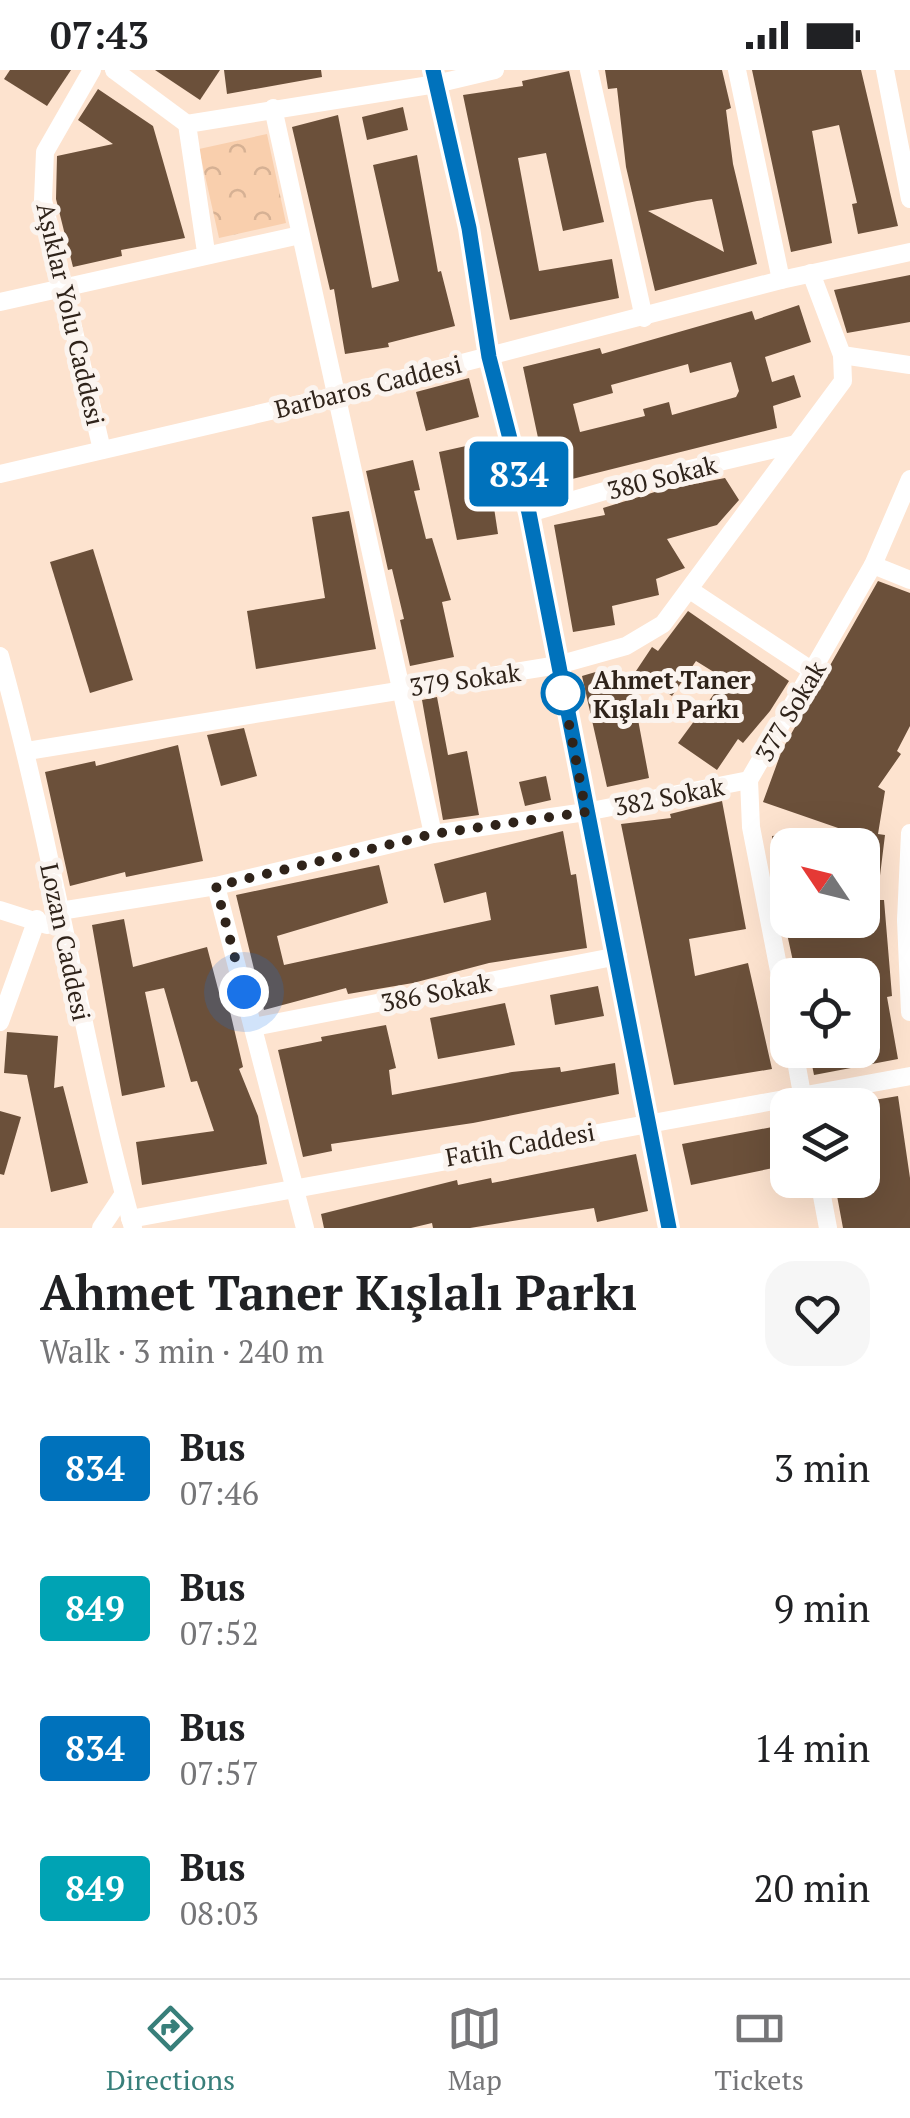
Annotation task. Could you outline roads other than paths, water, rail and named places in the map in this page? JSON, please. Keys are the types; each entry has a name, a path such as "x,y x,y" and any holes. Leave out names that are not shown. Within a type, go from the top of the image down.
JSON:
{"street":[{"name":"Aşıklar Yolu Caddesi","path":"92,70 44,152 43,200 102,450"},
{"path":"114,70 187,124 206,252"},
{"path":"187,124 435,77 495,70"},
{"path":"589,70 644,318"},
{"path":"736,70 781,280"},
{"path":"885,70 910,199"},
{"path":"435,77 469,228 489,357 529,513 669,1228"},
{"path":"273,108 433,834"},
{"path":"0,302 206,252 300,235"},
{"name":"Barbaros Caddesi","path":"0,474 335,396 781,280 910,252"},
{"path":"811,273 842,355 910,365"},
{"name":"379 Sokak","path":"27,751 558,665 626,646 663,624 690,590 843,381 842,355"},
{"name":"380 Sokak","path":"529,513 643,480 796,444"},
{"name":"377 Sokak","path":"777,958 751,827 749,780 873,566 910,479"},
{"path":"873,566 910,580"},
{"path":"690,590 814,672"},
{"name":"Lozan Caddesi","path":"0,656 27,751 64,935 131,1223"},
{"name":"382 Sokak","path":"60,911 216,886 433,834 586,812 749,780"},
{"path":"910,833 910,1012"},
{"path":"216,886 305,1228"},
{"path":"0,910 37,920 64,935"},
{"path":"0,1022 37,920"},
{"name":"386 Sokak","path":"254,1027 618,956"},
{"name":"Fatih Caddesi","path":"856,1088 910,1076"},
{"name":"Fatih Caddesi","path":"131,1223 294,1186 650,1121 770,1105"},
{"path":"101,1228 123,1194"},
{"path":"822,1198 828,1228"}],"place":[{"name":"Ahmet Taner Kışlalı Parkı","path":"563,693"}]}
